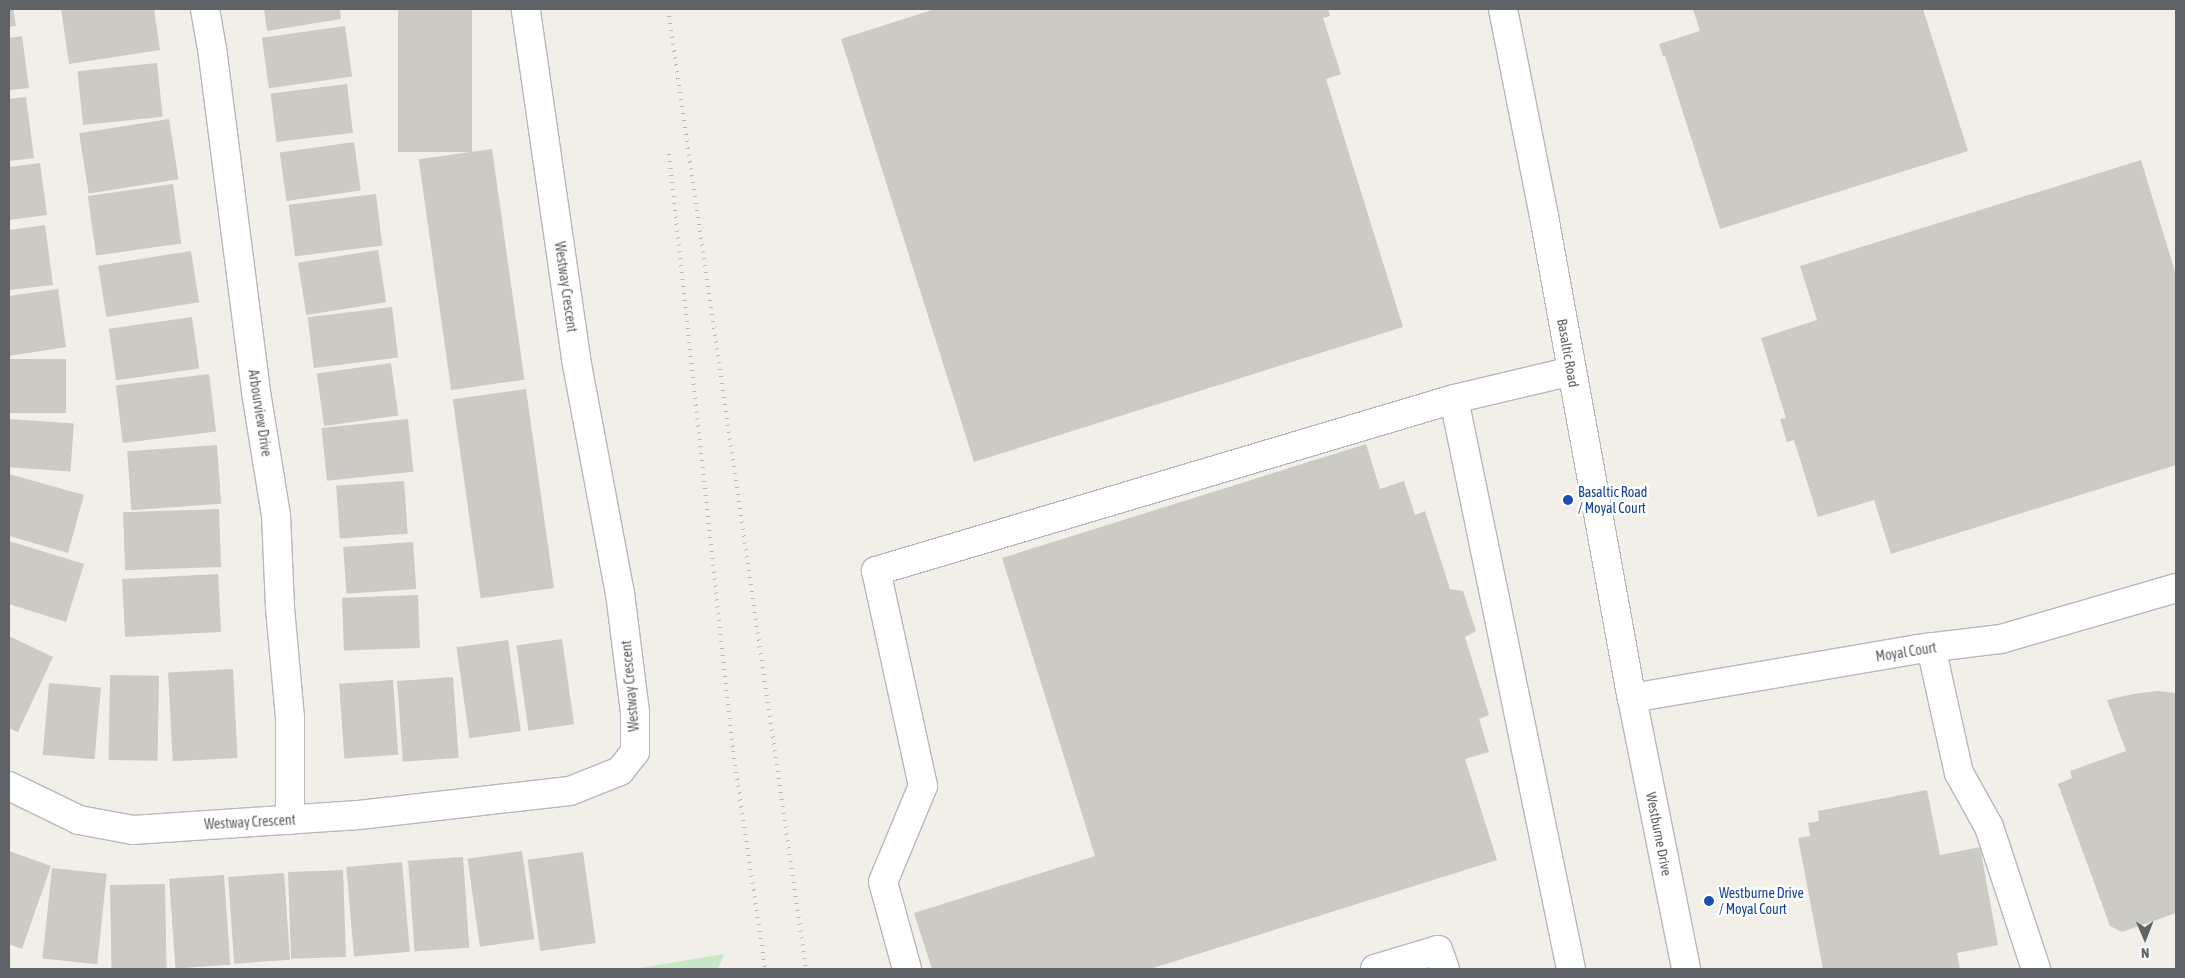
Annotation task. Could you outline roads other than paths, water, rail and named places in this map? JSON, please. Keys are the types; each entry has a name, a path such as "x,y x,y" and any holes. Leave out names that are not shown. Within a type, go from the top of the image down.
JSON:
{"street":[{"name":"Arbourview Drive","path":"205,9 212,48 256,392 276,515 280,608 290,716 290,820"},
{"name":"Westway Crescent","path":"9,786 79,820 133,830 359,815 570,791 620,771 635,752 635,712 620,594 576,358 526,9"},
{"name":"Basaltic Road","path":"1503,9 1632,698"},
{"path":"907,969 883,882 923,786 876,571 1454,399 1572,371"},
{"path":"1454,399 1571,969"},
{"name":"Moyal Court","path":"1632,698 1931,648 2002,639 2176,588"},
{"path":"1931,648 1959,773 1989,827 2036,969"},
{"name":"Westburne Drive","path":"1632,698 1686,969"},
{"path":"1376,969 1438,950 1445,969"}],"railway":[{"path":"668,9 806,969"},
{"path":"669,154 733,751 765,969"}],"place":[{"name":"Basaltic Road / Moyal Court","path":"1568,500"},
{"name":"Westburne Drive / Moyal Court","path":"1709,901"}]}
